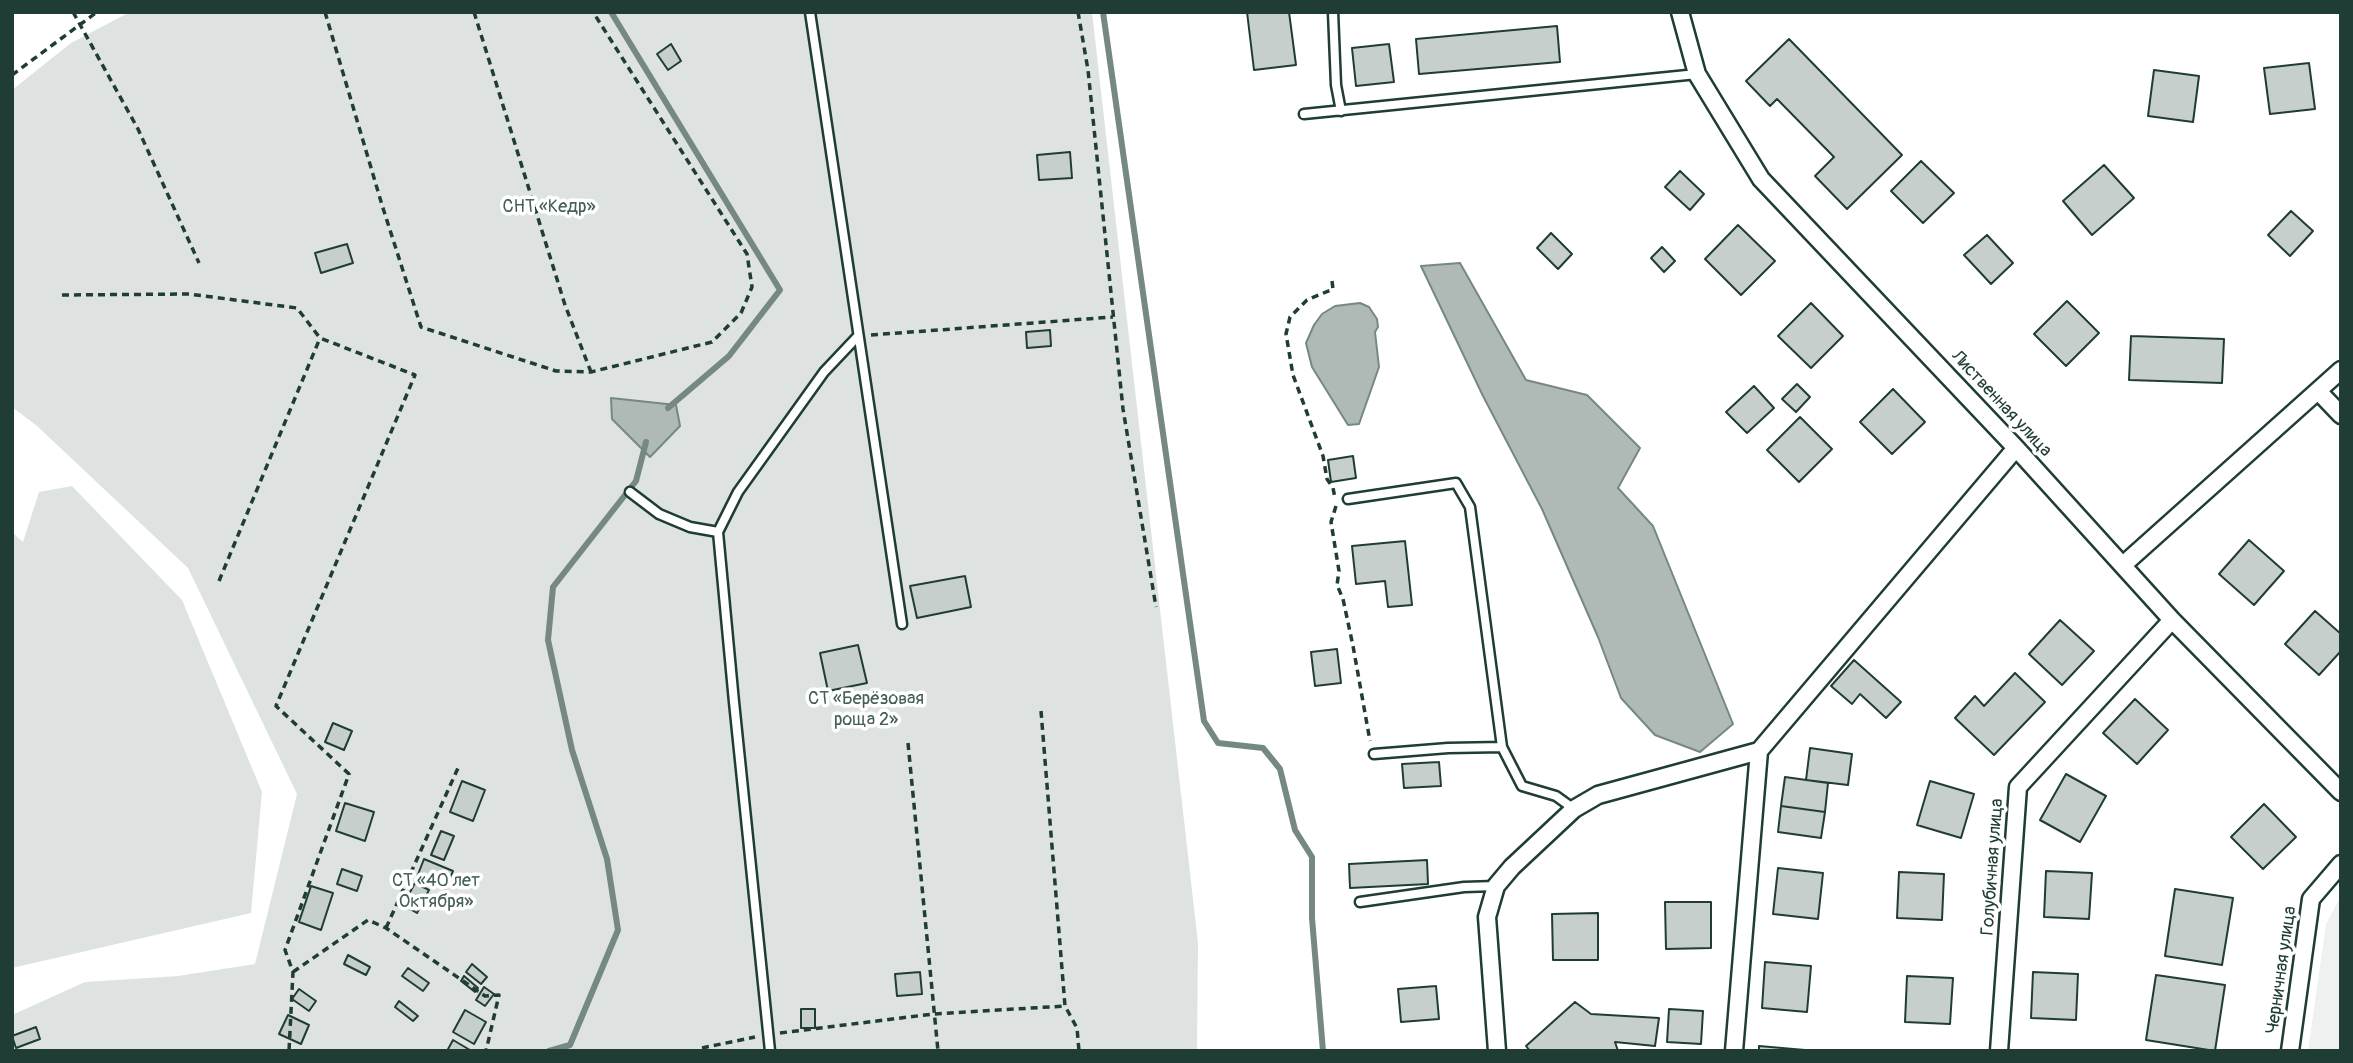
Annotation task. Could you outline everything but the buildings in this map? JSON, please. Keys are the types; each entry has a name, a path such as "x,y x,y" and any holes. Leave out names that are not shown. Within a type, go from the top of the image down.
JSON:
{"street":[{"name":"Лиственная улица","path":"1680,12 1696,74 1761,179 2016,448 2172,620 2341,792"},
{"path":"2123,565 2341,370"},
{"path":"2318,391 2341,415"},
{"path":"1497,1051 1487,917 1496,886 1512,867 1574,810 1598,795 1759,751 2016,448"},
{"name":"Голубичная улица","path":"1999,1051 2018,787 2172,620"},
{"path":"1734,1051 1759,751"},
{"name":"Черничная улица","path":"2290,1051 2311,899 2341,864"}],"lane":[{"path":"810,12 902,624"},
{"path":"1333,12 1336,85 1341,111"},
{"path":"1304,114 1696,74"},
{"path":"771,1051 733,702 718,532 738,492 816,383 858,336"},
{"path":"1348,499 1455,483 1470,507 1502,747 1522,786 1556,796 1574,810"},
{"path":"631,492 659,514 690,527 718,532"},
{"path":"1374,754 1502,747"},
{"path":"1360,902 1464,887 1496,886"}],"path":[{"path":"73,12 138,129 199,264"},
{"path":"12,75 97,12"},
{"path":"325,12 421,327 556,371 591,372 712,342 741,313 752,287 747,254 593,12"},
{"path":"474,12 565,305 591,372"},
{"path":"1078,12 1088,70 1123,409 1156,607"},
{"path":"1332,281 1333,289 1307,300 1290,317 1286,334 1293,375 1323,457 1327,479 1333,488 1336,506 1332,522 1339,570 1337,585 1343,599 1370,746 1374,754"},
{"path":"62,295 189,294 298,308 320,338 415,375 276,706 349,774 285,950 293,972 289,1051"},
{"path":"858,336 1113,317"},
{"path":"219,581 320,338"},
{"path":"1041,711 1065,1006 1077,1028 1079,1051"},
{"path":"908,743 938,1051"},
{"path":"386,928 458,768"},
{"path":"293,972 368,920 386,928 485,996 499,995 486,1051"},
{"path":"702,1048 769,1034 933,1014 1065,1006"}],"shaded area":[{"path":"1460,263 1526,380 1587,395 1640,448 1618,488 1653,526 1733,724 1700,752 1655,735 1621,698 1598,637 1542,509 1483,396 1421,266"},
{"path":"1360,303 1369,307 1377,319 1378,327 1375,332 1379,367 1359,424 1348,425 1312,367 1306,343 1322,314 1335,306"},
{"path":"611,398 676,405 680,426 650,457 612,419"},
{"path":"2341,896 2341,1051 2308,1051 2326,924"}],"green space":[{"path":"130,12 1092,12 1198,943 1197,1051 12,1051 12,1015 85,982 178,976 255,964 297,794 188,568 37,426 12,407 12,90 71,43"},
{"path":"72,486 182,600 262,792 251,913 12,968 12,532 23,542 39,492"}],"waterway":[{"path":"611,12 780,290 729,356 668,408"},
{"path":"1103,12 1204,721 1218,743 1263,748 1280,769 1295,830 1312,857 1312,918 1323,1051"},
{"path":"549,1051 570,1045 618,930 607,859 572,750 548,640 553,587 636,481 646,442"}],"park label":[{"name":"СНТ «Кедр»","path":"549,207"},
{"name":"СТ «Берёзовая роща 2»","path":"866,709"},
{"name":"СТ «40 лет Октября»","path":"436,891"}]}
